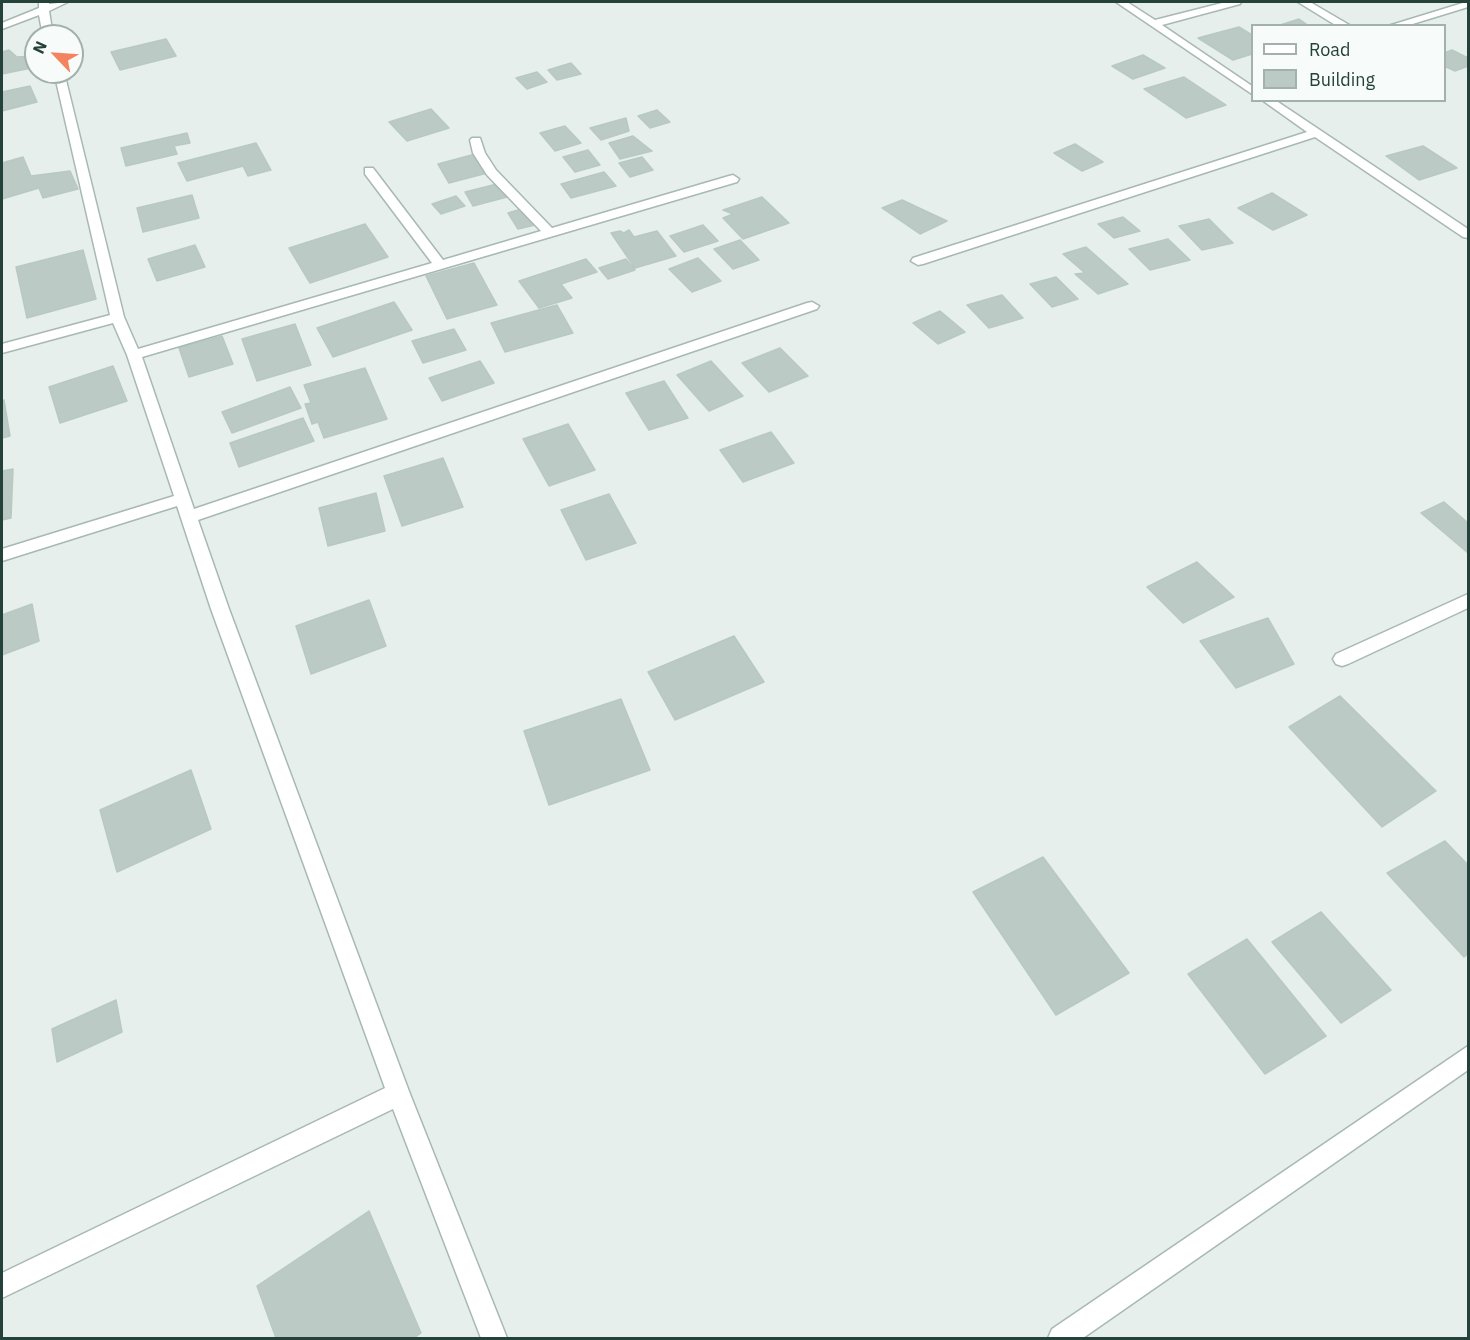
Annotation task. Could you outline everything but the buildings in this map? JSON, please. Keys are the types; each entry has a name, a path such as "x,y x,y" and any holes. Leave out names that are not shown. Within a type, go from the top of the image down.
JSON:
{"street":[{"path":"2,26 44,5 63,2"},
{"path":"1122,2 1251,90"},
{"path":"1154,24 1236,2"},
{"path":"1303,2 1342,24"},
{"path":"1400,24 1468,4"},
{"path":"44,5 45,24"},
{"path":"62,84 117,317 134,355 220,609 399,1094 494,1338"},
{"path":"1270,102 1468,234"},
{"path":"918,261 1315,133"},
{"path":"476,140 479,153 492,172 550,233"},
{"path":"369,171 440,265"},
{"path":"134,355 733,179"},
{"path":"188,517 812,306"},
{"path":"2,350 117,317"},
{"path":"2,555 182,499"},
{"path":"1342,659 1468,601"},
{"path":"1061,1338 1468,1057"},
{"path":"2,1286 399,1094"}]}
